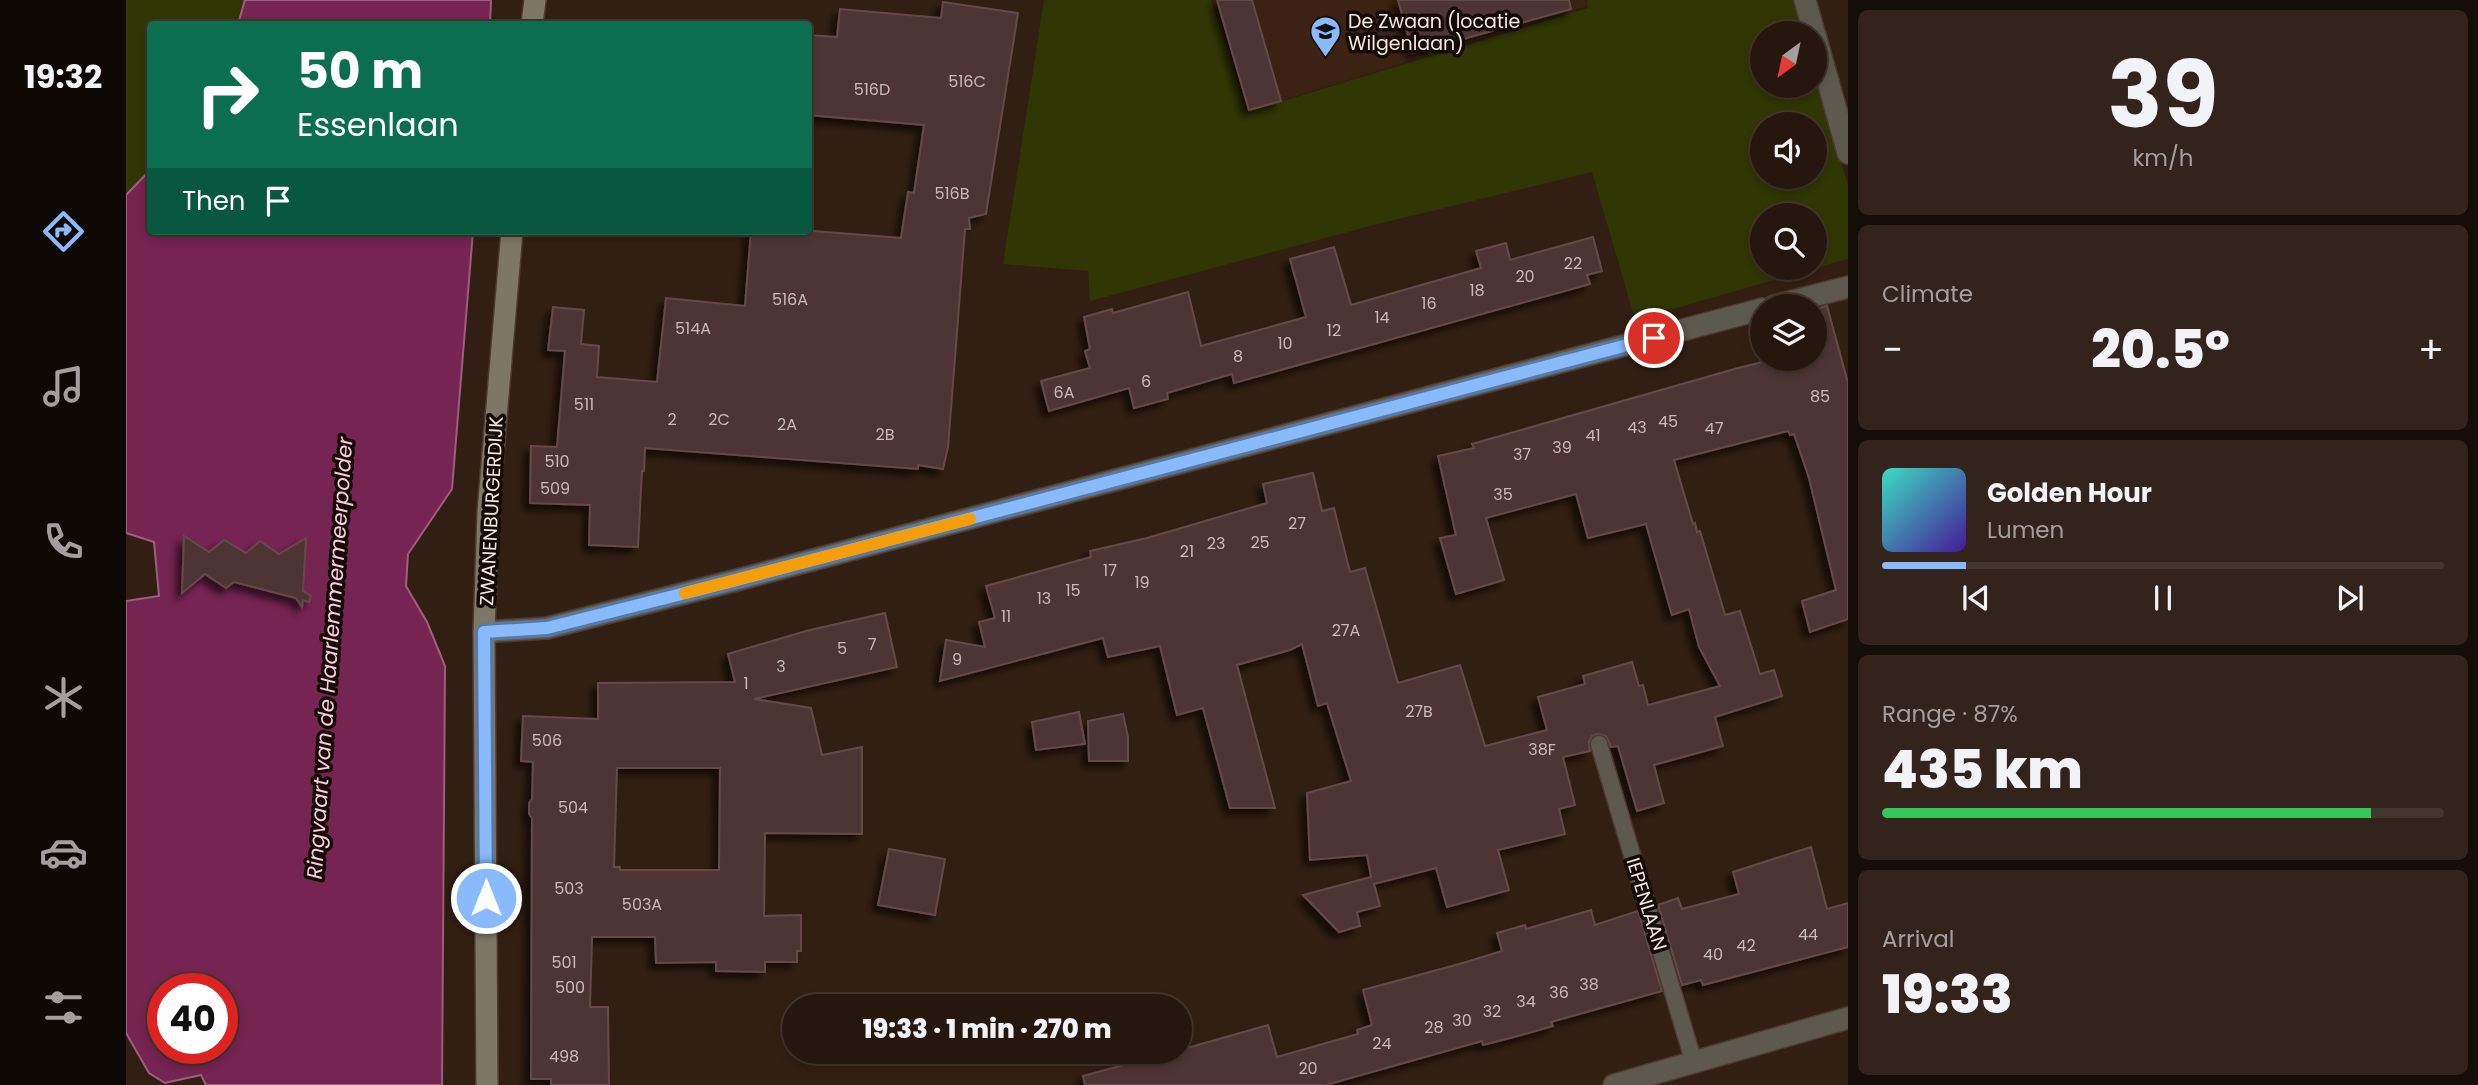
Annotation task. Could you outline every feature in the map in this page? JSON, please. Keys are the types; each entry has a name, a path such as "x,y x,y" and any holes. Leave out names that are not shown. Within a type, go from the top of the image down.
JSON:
{"street":[{"path":"532,21 535,0"},
{"path":"1805,0 1811,21"},
{"path":"1827,80 1848,153"},
{"name":"ZWANENBURGERDIJK","path":"487,1085 484,632 488,512 512,235"},
{"path":"1821,294 1848,287"},
{"path":"484,632 547,628 723,584 1750,312"},
{"path":"1614,1085 1848,1018"}],"lane":[{"name":"IEPENLAAN","path":"1600,744 1694,1063"}],"shaded area":[{"name":"De Zwaan (locatie Wilgenlaan)","path":"1215,0 1585,0 1587,6 1248,111"}],"green space":[{"path":"126,0 245,0 239,21 147,21 147,172 126,195"},
{"path":"1044,0 1211,0 1247,112 1588,8 1587,0 1793,0 1799,21 1750,21 1750,98 1822,98 1826,112 1750,112 1750,189 1827,189 1827,114 1848,185 1848,259 1827,265 1827,203 1750,203 1750,280 1774,280 1676,308 1634,316 1592,172 1374,225 1090,301 1088,271 1003,264"}],"water":[{"path":"245,0 491,0 490,21 239,21"},
{"name":"Ringvaart van de Haarlemmermeerpolder","path":"147,173 147,235 473,235 452,489 408,554 406,586 427,622 445,666 442,1085 206,1085 201,1075 165,1083 149,1073 126,1033 126,601 159,596 154,542 126,533 126,195"}],"building":[{"path":"1217,0 1252,0 1281,101 1249,110"},
{"path":"1398,0 1569,0 1571,9 1413,53"},
{"path":"943,2 1018,13 986,214 969,218 970,229 965,229 948,447 943,469 918,465 918,469 645,448 638,547 589,545 590,505 530,503 531,446 557,447 565,351 548,350 553,307 584,310 581,344 599,346 597,377 657,382 666,298 745,306 751,235 812,235 814,231 901,238 908,192 914,193 924,125 812,115 812,35 837,37 840,9 941,18"},
{"path":"1593,237 1602,271 1587,275 1590,284 1234,383 1232,374 1167,393 1168,399 1134,408 1129,388 1049,411 1041,381 1090,368 1085,351 1090,349 1084,317 1112,309 1113,313 1188,292 1201,346 1306,317 1290,259 1334,247 1351,305 1481,268 1476,251 1506,243 1510,260"},
{"path":"1827,306 1848,383 1848,619 1810,632 1802,601 1836,590 1809,478 1794,434 1790,435 1788,431 1674,460 1693,524 1695,523 1697,532 1700,531 1725,615 1740,611 1760,674 1774,670 1782,696 1715,717 1723,746 1654,765 1664,803 1637,811 1618,746 1611,747 1606,736 1592,736 1589,742 1590,751 1563,757 1575,805 1559,809 1565,834 1498,850 1509,890 1447,907 1436,868 1374,884 1380,906 1357,912 1360,926 1339,932 1303,895 1371,877 1367,855 1310,860 1307,793 1351,781 1327,703 1318,706 1302,644 1237,665 1275,808 1230,808 1203,708 1177,715 1160,646 1108,657 1103,638 940,681 946,640 985,647 979,622 995,618 986,586 1091,557 1090,551 1147,538 1267,503 1263,484 1313,473 1322,511 1334,508 1350,572 1365,568 1398,683 1460,665 1485,746 1547,730 1538,697 1585,684 1583,676 1632,662 1639,686 1643,685 1648,705 1720,686 1699,647 1689,609 1672,615 1646,524 1588,538 1576,494 1486,518 1504,580 1456,594 1440,538 1456,535 1438,456 1474,448 1472,444 1750,365 1750,371 1827,371"},
{"path":"184,536 209,552 224,540 246,553 260,541 279,554 306,538 303,591 311,596 309,602 303,600 302,607 296,598 234,582 226,588 205,574 182,593"},
{"path":"885,613 897,667 754,699 811,708 822,755 862,747 862,834 765,833 764,916 801,915 801,951 797,951 797,962 765,962 765,972 716,971 716,962 656,963 655,937 592,937 590,1007 608,1007 609,1085 551,1085 551,1079 531,1079 532,818 529,814 529,803 532,799 533,762 521,761 523,716 598,719 598,683 735,682 728,654 806,631","holes":["617,768 720,768 719,870 620,870 620,867 614,867"]},
{"path":"1079,712 1085,744 1036,750 1032,722"},
{"path":"1123,714 1128,737 1128,761 1089,761 1088,721"},
{"path":"1811,847 1827,909 1848,903 1848,947 1703,985 1701,980 1682,985 1658,905 1678,898 1682,909 1739,894 1733,872"},
{"path":"889,849 945,859 935,915 878,905"},
{"path":"1591,910 1595,925 1638,911 1662,991 1551,1022 1553,1026 1518,1036 1483,1045 1482,1041 1326,1085 1085,1085 1083,1076 1127,1064 1192,1064 1192,1047 1268,1025 1277,1057 1358,1034 1357,1030 1372,1025 1363,990 1502,951 1497,933 1525,925 1526,929"}],"slow traffic":[{"path":"685,593 970,519"}],"place":[{"name":"De Zwaan (locatie Wilgenlaan)","path":"1325,59"}],"route":[{"path":"486,898 484,632 547,628 1654,338"}]}
